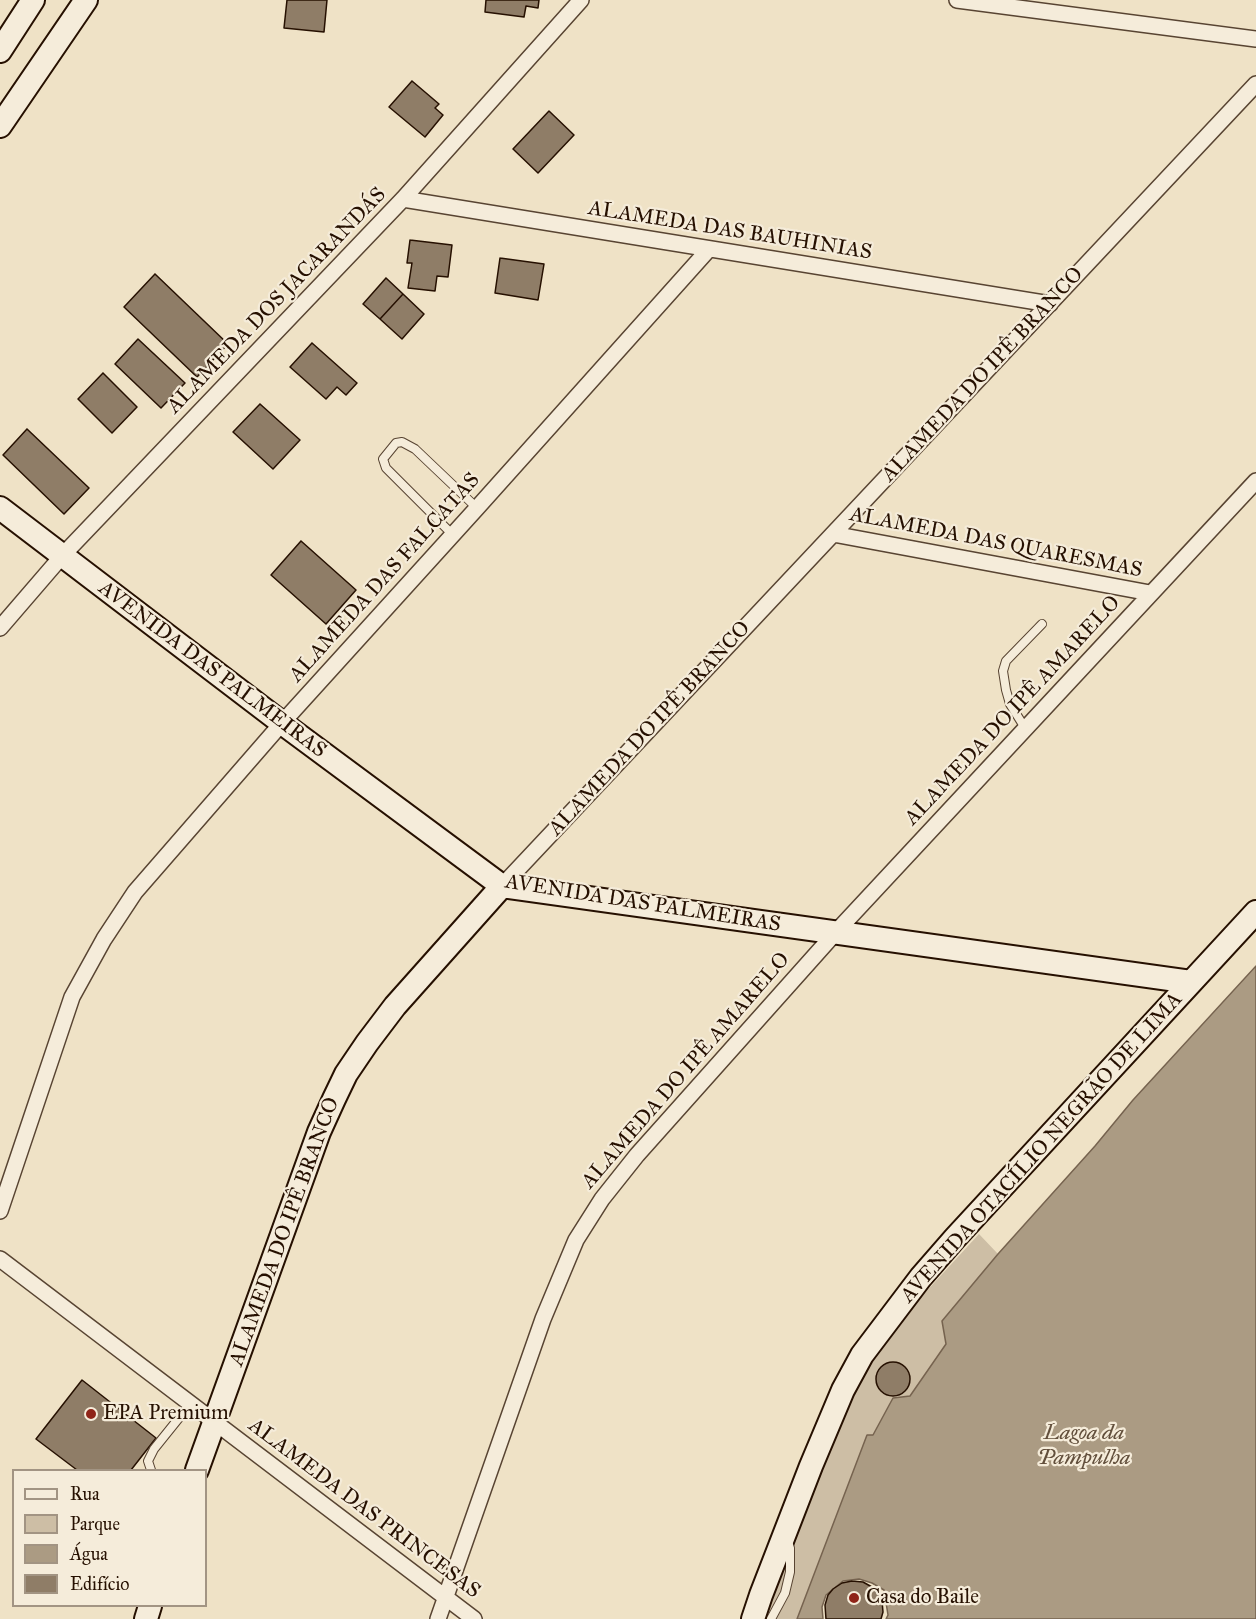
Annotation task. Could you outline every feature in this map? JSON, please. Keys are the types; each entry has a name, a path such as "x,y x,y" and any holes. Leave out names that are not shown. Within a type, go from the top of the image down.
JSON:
{"street":[{"path":"0,51 33,0"},
{"path":"0,126 86,0"},
{"name":"ALAMEDA DOS JACARANDÁS","path":"0,628 62,556 403,199 581,0"},
{"path":"957,0 1256,39"},
{"name":"ALAMEDA DO IPÊ BRANCO","path":"197,1469 319,1132 346,1074 394,1006 502,886 1256,84"},
{"name":"ALAMEDA DAS BAUHINIAS","path":"403,199 1050,304"},
{"name":"ALAMEDA DAS FALCATAS","path":"0,1211 72,997 104,939 135,892 282,723 709,249"},
{"name":"ALAMEDA DO IPÊ AMARELO","path":"438,1619 543,1319 567,1259 602,1199 637,1155 836,932 1256,481"},
{"name":"AVENIDA DAS PALMEIRAS","path":"0,508 282,723 502,886 1191,982"},
{"name":"ALAMEDA DAS QUARESMAS","path":"833,534 1150,593"},
{"name":"AVENIDA OTACÍLIO NEGRÃO DE LIMA","path":"753,1619 843,1389 862,1355 921,1277 955,1238 1256,912"},
{"name":"ALAMEDA DAS PRINCESAS","path":"0,1259 474,1619"},
{"name":"AVENIDA OTACÍLIO NEGRÃO DE LIMA","path":"744,1619 761,1595"}],"lane":[{"path":"453,535 386,468 383,459 396,443 402,442 415,449 477,508"},
{"path":"1025,728 1010,704 1003,671 1006,662 1042,624"},
{"path":"151,1469 148,1461 154,1449 191,1403"},
{"path":"771,1619 785,1593 790,1572 790,1548 786,1532"}],"green space":[{"path":"979,1234 998,1254 942,1321 946,1344 910,1397 893,1398 873,1435 867,1435 797,1619 760,1619 838,1416 868,1368 922,1296"}],"water":[{"name":"Lagoa da Pampulha","path":"1256,966 1256,1619 886,1619 888,1615 884,1590 859,1579 843,1581 826,1595 822,1607 823,1619 797,1619 867,1435 873,1435 893,1398 910,1396 946,1344 942,1321 1133,1100"}],"building":[{"path":"287,0 327,0 324,32 284,28"},
{"path":"486,0 539,0 538,8 526,6 524,17 485,12"},
{"path":"412,81 439,104 435,108 443,115 425,137 389,107"},
{"path":"549,111 574,135 538,173 513,149"},
{"path":"410,240 452,245 448,277 437,276 435,291 408,288 412,263 407,263"},
{"path":"500,258 544,264 538,300 495,293"},
{"path":"155,274 228,344 197,377 124,307"},
{"path":"386,278 403,294 380,319 363,304"},
{"path":"403,294 424,314 402,339 380,319"},
{"path":"138,339 185,383 161,408 115,364"},
{"path":"312,343 357,383 346,395 337,387 326,399 290,367"},
{"path":"103,373 137,407 112,433 78,399"},
{"path":"260,404 300,440 273,469 233,432"},
{"path":"27,429 89,488 64,514 3,455"},
{"path":"301,541 356,590 326,624 271,575"},
{"path":"893,1362 905,1367 910,1379 905,1391 893,1396 881,1391 876,1379 881,1367"},
{"name":"EPA Premium","path":"82,1380 156,1438 132,1469 76,1469 36,1439"},
{"name":"Casa do Baile","path":"863,1582 877,1593 882,1601 881,1619 826,1619 825,1605 828,1595 842,1583"}],"place":[{"name":"EPA Premium","path":"91,1414"},
{"name":"Casa do Baile","path":"854,1598"}]}
